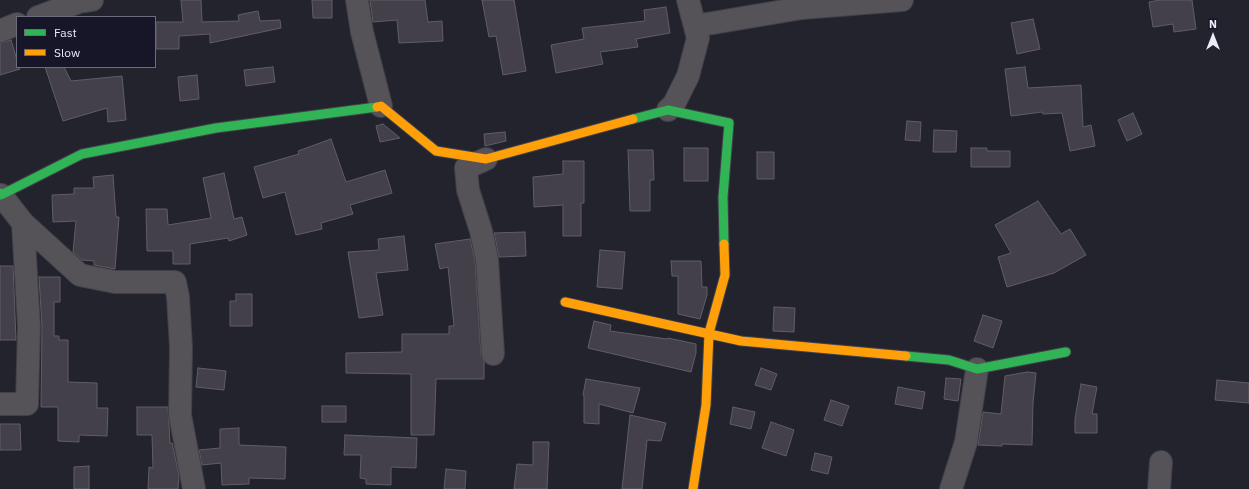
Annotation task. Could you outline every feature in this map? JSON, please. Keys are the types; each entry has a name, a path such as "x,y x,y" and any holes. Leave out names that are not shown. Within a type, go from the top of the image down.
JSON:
{"street":[{"path":"41,16 79,2 92,0"},
{"path":"357,0 362,32 381,106 436,151 486,159"},
{"path":"668,110 674,104 688,76 698,38 688,0"},
{"path":"695,26 802,8 902,0"},
{"path":"0,31 16,24"},
{"path":"194,489 180,415 181,347 178,297 175,282 114,282 80,276 24,223 0,194 82,154 216,128 381,106"},
{"path":"493,354 487,259 481,231 468,190 466,168 486,159 668,110 729,123 723,197 725,275 709,333 706,405 693,489"},
{"path":"0,404 27,404 29,326 24,223"},
{"path":"565,302 741,341 949,360 977,368 1066,352"},
{"path":"951,489 966,442 977,368"},
{"path":"1159,489 1161,462"}],"building":[{"path":"181,0 201,0 202,22 239,21 238,15 258,11 260,21 280,20 281,28 210,43 210,34 179,36 179,49 156,49 156,22 183,22"},
{"path":"312,0 332,0 332,18 313,18"},
{"path":"370,0 425,0 428,22 442,21 443,41 399,43 397,20 373,22"},
{"path":"482,0 514,0 526,71 503,75 496,36 489,37"},
{"path":"1160,0 1192,0 1196,29 1174,32 1173,24 1153,27 1149,2"},
{"path":"666,7 670,33 636,39 638,47 600,52 603,64 556,73 551,45 584,39 582,28 645,21 644,10"},
{"path":"1033,19 1040,49 1017,54 1011,23"},
{"path":"11,40 16,57 16,68 20,69 0,75 0,43"},
{"path":"273,67 275,82 246,86 244,70"},
{"path":"1025,67 1028,88 1081,85 1083,127 1091,125 1095,146 1070,151 1062,113 1043,114 1042,112 1011,116 1005,69"},
{"path":"45,68 64,68 71,81 122,76 126,120 108,122 107,108 63,121"},
{"path":"197,75 199,99 180,101 178,77"},
{"path":"1133,113 1142,134 1127,141 1118,120"},
{"path":"907,121 921,122 920,141 905,140"},
{"path":"383,124 400,138 380,142 376,126"},
{"path":"934,130 957,131 956,152 933,152"},
{"path":"505,132 506,141 485,146 484,134"},
{"path":"331,139 346,182 385,170 392,193 350,205 353,214 321,223 322,229 296,235 285,192 263,198 254,167 299,154 298,151"},
{"path":"684,148 708,148 708,181 684,181"},
{"path":"971,148 987,148 987,151 1010,151 1010,167 971,167"},
{"path":"628,150 653,150 654,180 650,180 650,211 630,211"},
{"path":"757,152 774,152 774,179 757,179"},
{"path":"563,161 584,161 584,203 581,203 581,236 563,236 563,205 534,207 533,177 563,174"},
{"path":"224,173 234,219 242,217 247,235 229,241 228,238 190,244 190,264 173,264 173,251 147,251 146,209 167,209 168,225 211,218 203,178"},
{"path":"113,175 116,217 119,217 115,269 94,265 94,261 82,260 73,252 76,221 53,222 52,195 74,194 74,188 94,188 93,177"},
{"path":"1038,201 1061,234 1070,229 1086,255 1054,273 1007,287 998,257 1011,253 995,225"},
{"path":"525,232 526,256 499,257 494,233"},
{"path":"404,236 408,270 376,273 383,315 359,318 348,252 379,250 378,239"},
{"path":"470,239 475,261 481,355 484,362 484,379 436,379 434,435 411,435 411,374 346,373 346,353 402,352 402,334 449,334 449,326 454,326 448,267 440,269 435,244"},
{"path":"600,250 625,252 622,289 597,287"},
{"path":"671,261 701,261 702,287 707,287 707,295 700,319 678,314 678,276 672,276"},
{"path":"0,266 13,266 16,340 0,340"},
{"path":"39,277 60,277 60,302 54,302 54,336 59,336 59,340 68,340 68,382 97,383 97,408 108,408 107,436 79,435 79,442 58,441 58,407 41,407 42,326"},
{"path":"236,294 252,294 252,326 230,326 230,301 236,301"},
{"path":"774,307 795,308 794,332 773,331"},
{"path":"983,315 1002,321 993,348 974,341"},
{"path":"594,321 611,325 610,331 668,338 696,344 696,353 691,372 588,348"},
{"path":"198,368 226,371 224,390 196,387"},
{"path":"761,368 777,374 771,390 755,385"},
{"path":"1027,372 1036,373 1033,403 1032,445 978,445 983,412 1001,414 1005,376"},
{"path":"946,378 961,379 958,401 944,399"},
{"path":"586,379 640,388 633,413 599,404 599,424 584,423 583,395"},
{"path":"1217,380 1249,383 1249,403 1215,400"},
{"path":"1081,384 1097,387 1092,414 1097,414 1097,433 1075,433 1075,419"},
{"path":"898,387 925,392 922,409 895,404"},
{"path":"831,400 849,406 842,426 824,420"},
{"path":"322,406 346,406 346,422 322,422"},
{"path":"137,407 168,407 170,443 172,443 179,475 178,489 148,489 149,467 153,468 152,435 137,435"},
{"path":"733,407 755,412 751,429 730,424"},
{"path":"630,415 666,423 661,441 647,440 642,489 622,489"},
{"path":"771,422 794,430 786,456 762,448"},
{"path":"0,424 20,424 21,450 0,450"},
{"path":"239,428 239,445 286,447 285,479 249,478 249,484 222,485 221,463 202,465 199,450 220,448 220,429"},
{"path":"345,435 417,438 416,468 391,467 391,485 366,484 366,479 360,478 361,455 344,455"},
{"path":"533,442 549,442 547,489 514,489 517,464 533,465"},
{"path":"815,453 832,457 828,474 811,470"},
{"path":"89,466 89,489 74,489 74,467"},
{"path":"446,469 466,471 465,489 444,489"}],"traffic: fast":[{"path":"0,193 1,195 82,154 216,128 377,107"},
{"path":"633,119 668,110 729,123 723,197 724,244"},
{"path":"906,356 949,360 977,369 1066,352"}],"traffic: slow":[{"path":"377,107 381,106 436,151 486,159 633,119"},
{"path":"693,489 706,405 709,333 725,275 724,244"},
{"path":"565,302 741,341 906,356"}]}
